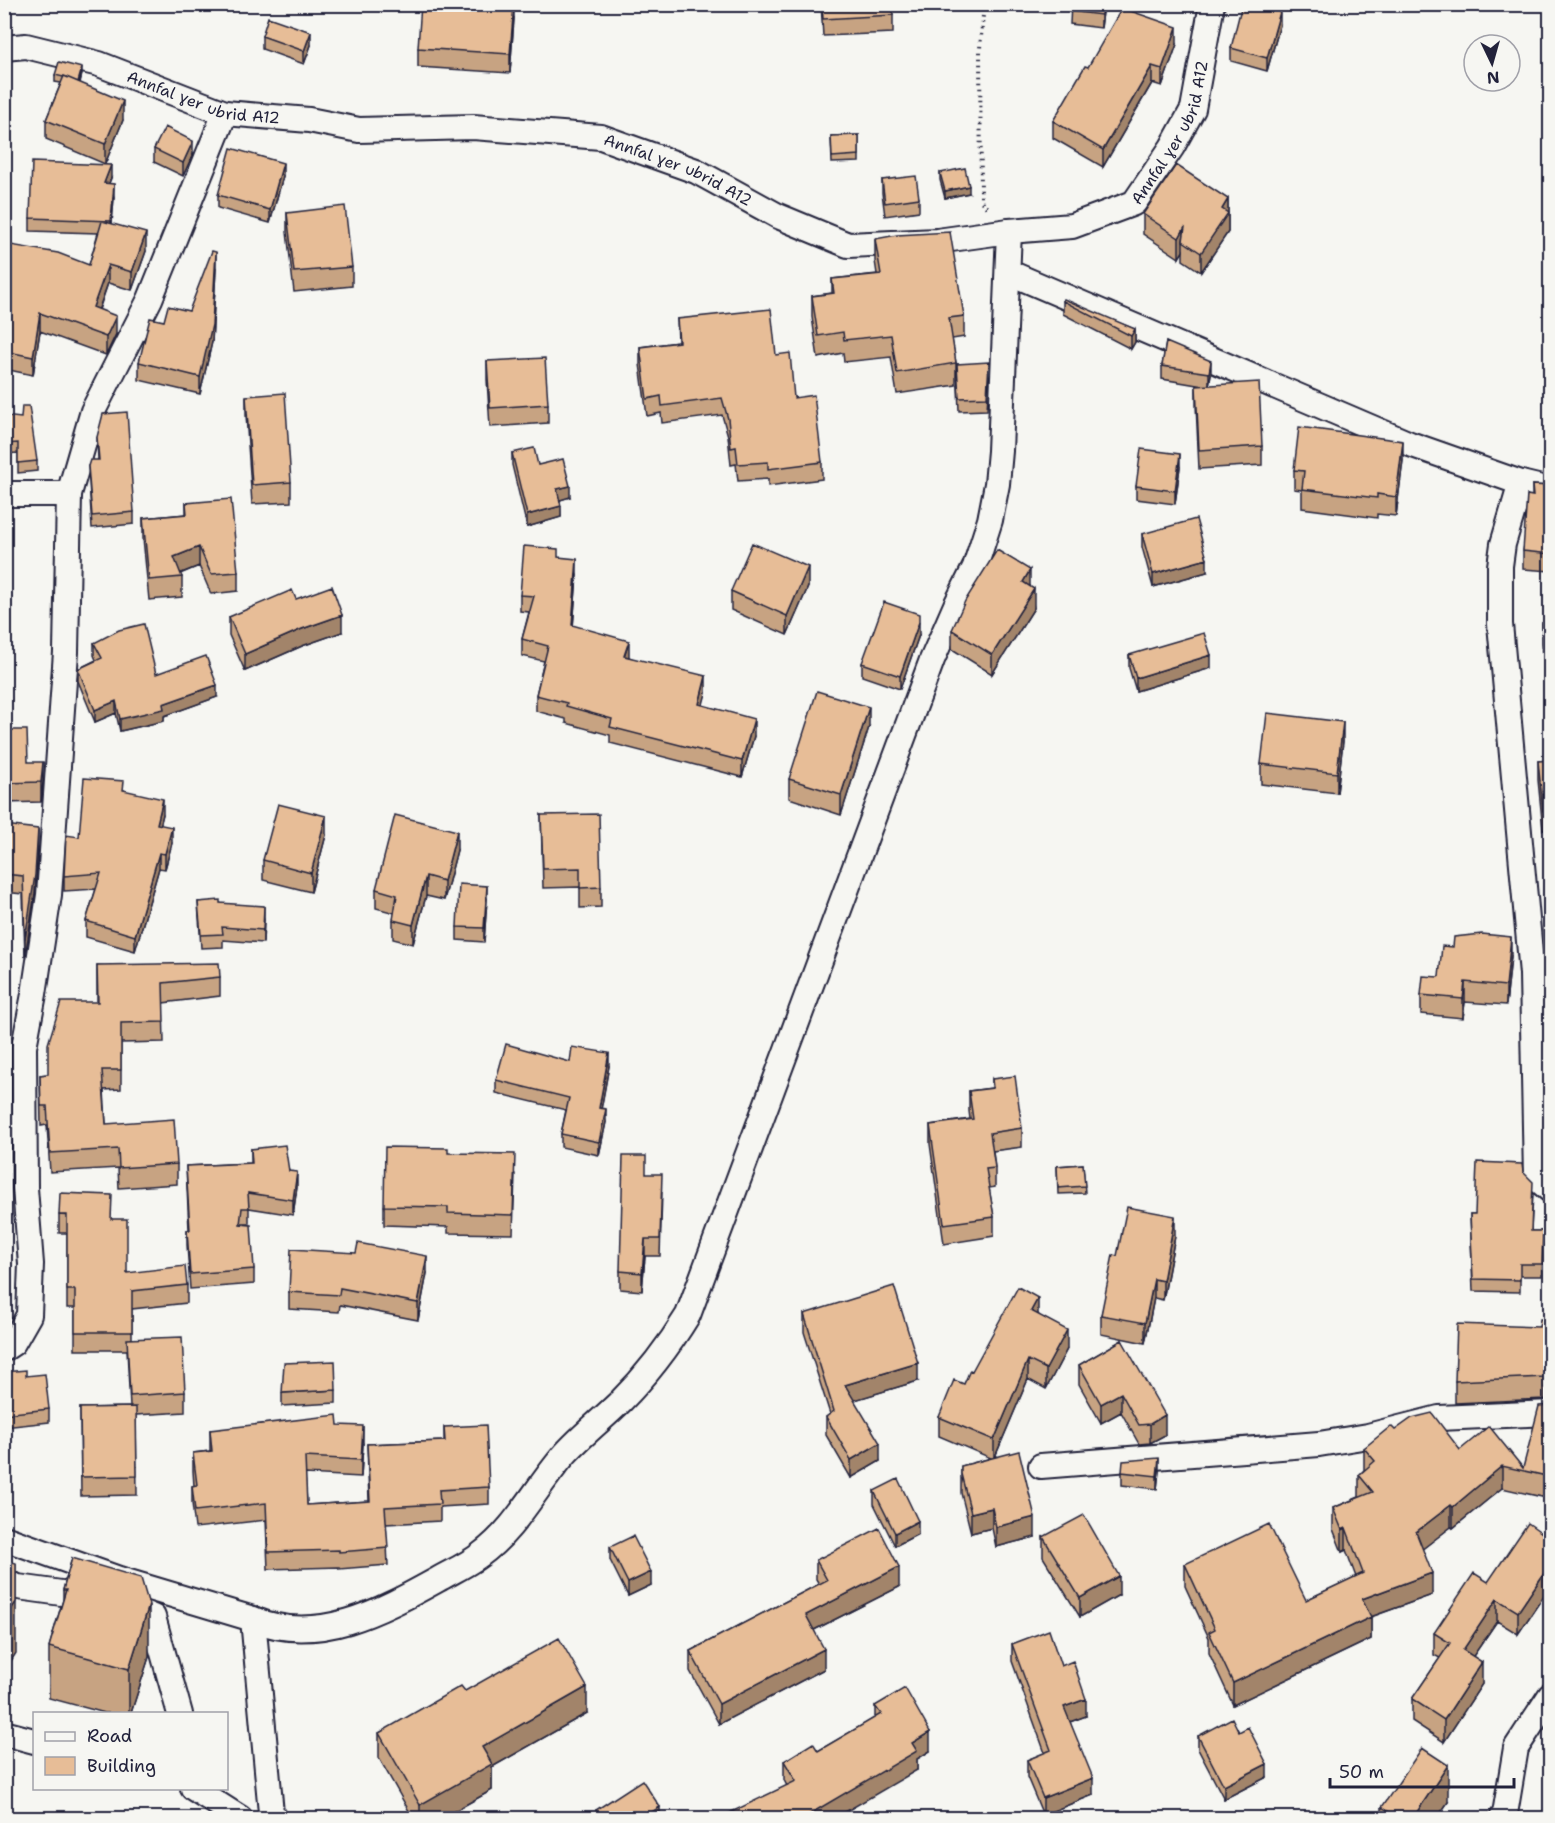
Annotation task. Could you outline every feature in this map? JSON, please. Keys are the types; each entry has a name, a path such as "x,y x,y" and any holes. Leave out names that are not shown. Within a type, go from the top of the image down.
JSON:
{"street":[{"name":"Annfal ɣer ubrid A12","path":"4,48 26,46 99,64 225,113 309,120 359,129 472,127 601,137 696,171 778,216 848,245 937,241 1009,231 1072,226 1134,203 1193,110 1212,4"},
{"path":"4,1349 13,1343 29,1315 31,1264 25,1188 24,1047 50,896 66,652 69,494 93,411 150,299 225,113"},
{"path":"4,1538 118,1579 270,1626 308,1629 348,1622 386,1606 480,1555 512,1525 564,1455 622,1400 658,1360 688,1315 932,660 975,567 990,520 998,484 1009,231"},
{"path":"1008,272 1410,444 1521,483 1551,489"},
{"path":"1521,483 1502,555 1500,624 1532,974 1536,1178 1551,1190"},
{"path":"4,494 69,494"},
{"path":"1041,1466 1319,1444 1368,1436 1439,1418 1551,1413"},
{"path":"4,1582 18,1587 112,1600 153,1617 180,1712"},
{"path":"253,1619 271,1813 274,1818"},
{"path":"1503,1818 1516,1748 1551,1696"},
{"path":"4,1733 33,1741"},
{"path":"199,1791 240,1818"}],"path":[{"path":"984,4 980,48 981,201 1009,231"}],"building":[{"path":"421,4 514,4 510,54 418,48"},
{"path":"822,4 893,4 893,15 823,19"},
{"path":"1071,4 1103,4 1101,15 1070,11"},
{"path":"1242,4 1253,4 1280,12 1267,58 1231,48"},
{"path":"1122,8 1177,27 1162,69 1152,66 1103,150 1053,121"},
{"path":"268,17 311,32 304,51 262,36"},
{"path":"59,62 82,68 78,82 55,75"},
{"path":"64,76 123,101 105,144 46,120"},
{"path":"165,127 193,141 183,163 154,149"},
{"path":"859,135 859,155 832,157 831,136"},
{"path":"231,148 283,163 270,210 218,195"},
{"path":"32,162 111,165 104,183 114,184 111,221 30,218"},
{"path":"1176,165 1228,199 1222,209 1228,213 1201,253 1183,241 1185,227 1179,238 1143,214"},
{"path":"965,168 969,186 945,191 940,173"},
{"path":"916,176 919,198 885,203 882,180"},
{"path":"345,206 352,267 294,272 287,213"},
{"path":"102,221 146,233 132,272 108,265 93,307 116,316 106,337 40,313 33,357 4,351 4,282 11,245 58,253 89,265"},
{"path":"950,232 964,316 949,318 956,363 897,373 891,335 844,340 843,332 818,336 812,296 834,293 832,279 881,274 875,239 897,235"},
{"path":"212,251 216,252 212,325 200,377 139,362 150,318 164,321 168,306 189,311"},
{"path":"1064,299 1135,329 1131,336 1063,301"},
{"path":"771,309 776,355 790,353 794,398 814,395 822,462 768,469 768,462 738,464 736,447 731,448 728,419 722,398 662,406 661,396 647,399 640,347 679,342 677,319"},
{"path":"1166,342 1211,361 1209,373 1162,366"},
{"path":"545,358 548,404 490,408 487,361"},
{"path":"989,362 987,397 959,398 957,364"},
{"path":"1259,382 1262,446 1199,450 1196,386"},
{"path":"285,393 291,482 252,485 246,396"},
{"path":"22,406 29,406 37,461 18,463 18,443 4,444 4,416 21,418"},
{"path":"127,412 134,512 92,516 88,466 90,460 99,460 97,437 103,414"},
{"path":"1299,427 1403,441 1396,497 1377,494 1377,498 1302,489 1304,471 1294,470"},
{"path":"534,448 538,465 563,459 570,486 557,489 561,506 527,515 512,453"},
{"path":"1141,449 1180,454 1175,491 1136,486"},
{"path":"1532,485 1551,486 1551,554 1523,551 1527,495 1533,496"},
{"path":"231,499 238,572 211,574 199,547 174,557 182,577 149,580 143,518 187,514 186,503"},
{"path":"1196,519 1207,559 1153,574 1142,534"},
{"path":"752,543 808,567 787,616 731,591"},
{"path":"524,546 558,549 558,557 577,559 572,625 629,641 624,656 706,676 699,704 754,719 742,761 610,727 612,719 536,695 548,646 522,639 534,596 520,595"},
{"path":"997,550 1030,570 1023,582 1034,589 992,655 952,630 965,601"},
{"path":"332,586 342,615 302,629 245,654 229,617 292,590 296,599"},
{"path":"884,602 919,614 919,622 900,676 862,663"},
{"path":"1542,623 1551,623 1551,683 1546,683"},
{"path":"144,624 156,674 206,656 217,685 163,704 164,709 120,719 116,701 95,710 78,669 102,658 94,643 119,630"},
{"path":"1204,633 1211,655 1136,678 1129,655"},
{"path":"817,691 869,707 841,795 789,779"},
{"path":"1267,713 1343,722 1337,773 1261,764"},
{"path":"4,730 27,730 28,762 43,762 41,782 4,783"},
{"path":"1551,760 1551,810 1543,811 1538,761"},
{"path":"84,778 124,781 123,790 163,799 157,824 172,827 165,854 159,853 135,936 86,921 101,873 64,876 66,835 79,837"},
{"path":"278,804 326,816 311,873 263,860"},
{"path":"599,814 601,887 580,888 580,868 543,869 541,815"},
{"path":"395,815 457,831 444,881 426,876 413,925 393,920 397,895 376,889"},
{"path":"4,825 38,829 35,875 25,939 23,876 4,874"},
{"path":"459,884 487,886 484,928 457,927"},
{"path":"220,900 220,903 264,906 263,930 222,927 223,934 201,935 198,902"},
{"path":"1482,934 1511,937 1506,986 1465,982 1463,999 1421,995 1423,976 1439,977 1442,946 1453,947 1454,937"},
{"path":"219,963 220,977 163,983 164,1022 121,1023 121,1070 102,1070 106,1124 174,1119 177,1164 119,1168 118,1149 50,1153 47,1106 41,1106 40,1075 48,1074 48,1044 61,1002 98,1002 97,965"},
{"path":"506,1044 570,1062 572,1047 609,1053 599,1108 606,1109 599,1142 561,1134 569,1098 496,1080"},
{"path":"1015,1076 1022,1128 990,1133 995,1168 986,1169 994,1217 944,1224 930,1125 973,1119 969,1091 993,1088 992,1079"},
{"path":"285,1145 289,1171 297,1172 293,1200 248,1193 249,1208 242,1208 240,1224 251,1225 254,1269 190,1274 186,1166 252,1163 251,1149"},
{"path":"385,1147 448,1148 448,1153 515,1154 513,1215 448,1213 448,1207 384,1206"},
{"path":"623,1156 646,1156 646,1174 662,1174 660,1239 645,1239 642,1273 620,1271"},
{"path":"1477,1162 1522,1164 1523,1172 1533,1182 1531,1231 1543,1231 1542,1264 1520,1264 1520,1280 1473,1279 1470,1214 1475,1214"},
{"path":"1083,1164 1085,1186 1058,1188 1057,1166"},
{"path":"60,1193 112,1195 111,1219 127,1219 127,1273 185,1266 187,1285 132,1291 132,1332 75,1332 75,1290 67,1290 67,1215 59,1215"},
{"path":"1127,1207 1175,1216 1163,1281 1154,1279 1145,1323 1101,1315 1113,1255 1117,1256"},
{"path":"358,1243 427,1256 418,1303 340,1288 339,1295 289,1292 291,1249 356,1253"},
{"path":"894,1286 918,1363 845,1385 880,1443 851,1460 826,1417 834,1411 804,1314"},
{"path":"1018,1287 1038,1298 1031,1311 1067,1330 1046,1369 1028,1360 994,1440 939,1417 954,1380 964,1384"},
{"path":"1540,1319 1551,1319 1551,1366 1545,1366 1545,1377 1455,1381 1457,1324 1539,1327"},
{"path":"182,1337 185,1392 130,1396 127,1339"},
{"path":"1122,1340 1165,1415 1150,1424 1139,1425 1121,1393 1101,1404 1079,1365"},
{"path":"335,1361 336,1390 282,1393 284,1363"},
{"path":"26,1370 26,1376 45,1374 49,1409 4,1414 4,1372"},
{"path":"1551,1405 1551,1477 1502,1466 1453,1507 1451,1505 1416,1532 1432,1573 1362,1599 1371,1617 1233,1683 1209,1632 1215,1629 1185,1564 1269,1524 1306,1600 1363,1573 1346,1528 1342,1530 1333,1508 1373,1492 1359,1475 1375,1461 1364,1448 1391,1426 1395,1430 1412,1418 1432,1413 1460,1450 1489,1426 1523,1468 1539,1406"},
{"path":"136,1407 137,1476 81,1477 80,1408"},
{"path":"337,1415 338,1425 363,1426 361,1460 305,1457 307,1505 370,1501 367,1444 445,1441 444,1427 486,1425 489,1487 439,1490 440,1504 385,1507 388,1548 339,1552 339,1550 268,1552 266,1503 195,1511 192,1486 197,1485 193,1453 212,1451 210,1430"},
{"path":"1019,1451 1035,1517 996,1527 992,1508 971,1513 961,1466"},
{"path":"1159,1458 1157,1476 1122,1472 1123,1461"},
{"path":"898,1479 918,1521 895,1533 874,1491"},
{"path":"1084,1515 1119,1576 1080,1598 1043,1537"},
{"path":"1528,1523 1545,1535 1551,1527 1551,1563 1518,1612 1497,1599 1463,1650 1482,1662 1444,1720 1412,1699 1450,1643 1434,1633 1474,1573 1488,1582"},
{"path":"879,1528 899,1567 806,1615 824,1649 719,1704 690,1651 827,1580 816,1560"},
{"path":"633,1536 651,1572 628,1583 610,1547"},
{"path":"72,1558 141,1578 149,1605 129,1669 49,1647 66,1590 63,1590"},
{"path":"4,1560 16,1563 16,1602 4,1621"},
{"path":"1049,1630 1061,1666 1073,1661 1086,1699 1064,1707 1093,1778 1043,1798 1027,1760 1051,1750 1012,1644"},
{"path":"559,1638 587,1687 482,1747 492,1764 420,1805 379,1733 461,1686 465,1691"},
{"path":"905,1688 930,1732 912,1743 917,1751 803,1818 719,1818 796,1781 784,1761 813,1743 818,1751 881,1714 875,1706"},
{"path":"1232,1718 1239,1732 1248,1727 1267,1764 1224,1786 1198,1736"},
{"path":"1422,1748 1448,1765 1413,1818 1396,1818 1382,1807"},
{"path":"642,1780 660,1807 642,1818 601,1818 596,1810"}]}
